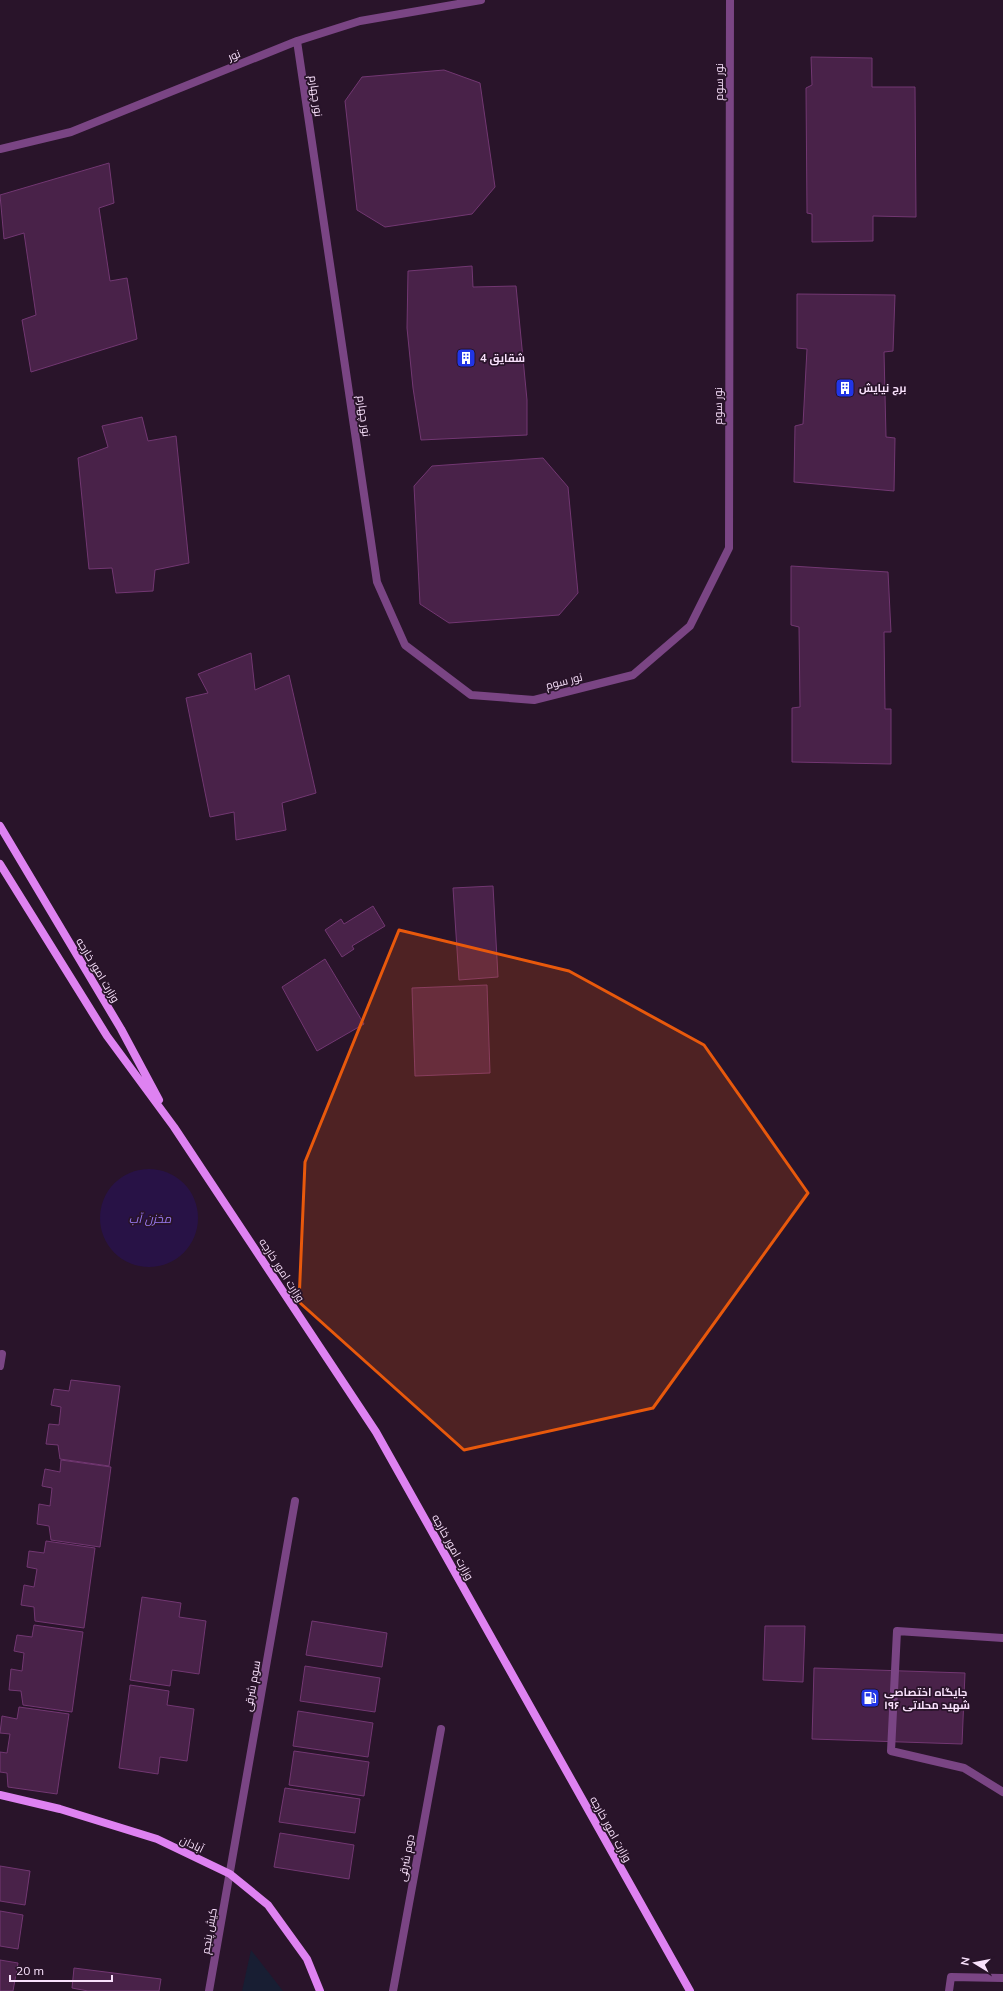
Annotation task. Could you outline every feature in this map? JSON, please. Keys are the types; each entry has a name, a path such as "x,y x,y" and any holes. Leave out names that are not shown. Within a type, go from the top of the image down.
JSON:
{"main road":[{"name":"وزارت امور خارجه","path":"0,826 121,1029 174,1127"},
{"name":"وزارت امور خارجه","path":"0,864 107,1036 174,1127 376,1432 690,1991"},
{"name":"آبادان","path":"0,1795 60,1809 157,1839 230,1874 268,1905 307,1959 320,1991"}],"street":[{"name":"نور","path":"0,149 71,132 297,41 360,22 481,0"},
{"name":"نور سوم","path":"534,700 633,675 690,626 729,548 730,0"},
{"name":"نور چهارم","path":"297,41 377,582 405,645 471,695 534,700"},
{"path":"0,1366 2,1354"},
{"name":"سوم شرقی","path":"230,1874 295,1501"},
{"path":"1003,1638 897,1632 891,1751 964,1768 1003,1792"},
{"name":"دوم شرقی","path":"393,1991 441,1729"},
{"name":"کیش پنجم","path":"209,1991 230,1874"},
{"path":"949,1991 951,1977 1003,1978"}],"highlighted area":[{"path":"399,930 569,971 704,1045 808,1193 653,1408 464,1450 299,1302 305,1162"}],"shaded area":[{"path":"251,1950 283,1991 242,1991"}],"water":[{"name":"مخزن آب","path":"149,1169 168,1173 184,1183 194,1199 198,1218 194,1237 184,1253 168,1263 149,1267 130,1263 114,1253 104,1237 100,1218 104,1199 114,1183 130,1173"}],"building":[{"path":"811,57 872,58 872,87 915,87 916,217 873,216 873,241 812,242 812,214 807,213 806,88 812,85"},
{"path":"444,70 480,83 495,187 472,214 385,227 357,210 345,101 362,77"},
{"path":"109,163 114,203 99,208 110,281 127,278 137,339 31,372 22,320 36,315 24,233 4,239 0,195"},
{"name":"شقایق 4","path":"472,266 473,287 516,286 527,400 527,435 421,440 413,388 407,328 408,271"},
{"name":"برج نیایش","path":"797,294 895,295 893,351 884,352 886,437 895,438 894,491 794,482 795,426 803,424 807,349 797,348"},
{"path":"142,417 148,441 176,436 189,563 155,570 153,591 116,593 112,568 89,569 78,458 108,447 102,426"},
{"path":"543,458 568,487 578,593 559,615 449,623 420,604 414,486 432,466"},
{"path":"791,566 888,572 891,632 884,632 885,709 891,709 891,764 792,762 792,708 800,707 799,627 791,625"},
{"path":"251,653 255,690 289,675 316,793 282,803 286,830 236,840 234,812 210,817 186,698 208,693 198,674"},
{"path":"493,886 498,977 459,980 453,888"},
{"path":"373,906 385,926 352,946 354,949 342,957 325,930 341,919 344,924"},
{"path":"325,959 364,1024 317,1051 282,987"},
{"path":"487,985 490,1073 415,1076 412,988"},
{"path":"71,1380 120,1386 109,1466 60,1459 58,1445 46,1444 49,1424 59,1425 61,1407 51,1405 54,1389 69,1391"},
{"path":"61,1460 111,1467 100,1547 51,1540 49,1526 37,1524 39,1504 50,1506 52,1488 42,1486 45,1469 60,1472"},
{"path":"46,1541 95,1548 84,1628 35,1621 34,1607 21,1605 24,1585 34,1587 37,1569 27,1567 29,1551 44,1553"},
{"path":"142,1597 181,1603 179,1617 206,1621 199,1674 172,1670 170,1686 130,1680"},
{"path":"312,1621 387,1633 382,1667 306,1655"},
{"path":"34,1625 83,1632 72,1712 23,1705 21,1691 9,1690 11,1669 22,1671 24,1653 14,1651 17,1635 32,1637"},
{"path":"765,1626 805,1626 803,1682 763,1680"},
{"path":"305,1666 380,1678 375,1712 300,1701"},
{"path":"814,1668 965,1673 962,1744 812,1739"},
{"path":"130,1685 169,1691 167,1705 194,1709 187,1761 160,1757 158,1774 119,1768"},
{"path":"19,1707 69,1714 57,1794 8,1787 7,1773 0,1772 0,1752 7,1753 10,1734 0,1733 2,1716 17,1719"},
{"path":"298,1711 373,1723 368,1757 293,1746"},
{"path":"294,1751 369,1762 364,1796 289,1785"},
{"path":"285,1788 360,1799 355,1833 279,1822"},
{"path":"280,1833 354,1845 349,1879 274,1867"},
{"path":"0,1866 30,1871 25,1905 0,1901"},
{"path":"0,1911 23,1915 18,1949 0,1946"},
{"path":"0,1960 18,1963 13,1991 0,1991"},
{"path":"74,1968 161,1979 159,1991 88,1991 72,1988"}],"place":[{"name":"شقایق 4","path":"466,358"},
{"name":"برج نیایش","path":"845,388"},
{"name":"جایگاه اختصاصی ۱۹۶ شهید محلاتی","path":"870,1698"}]}
